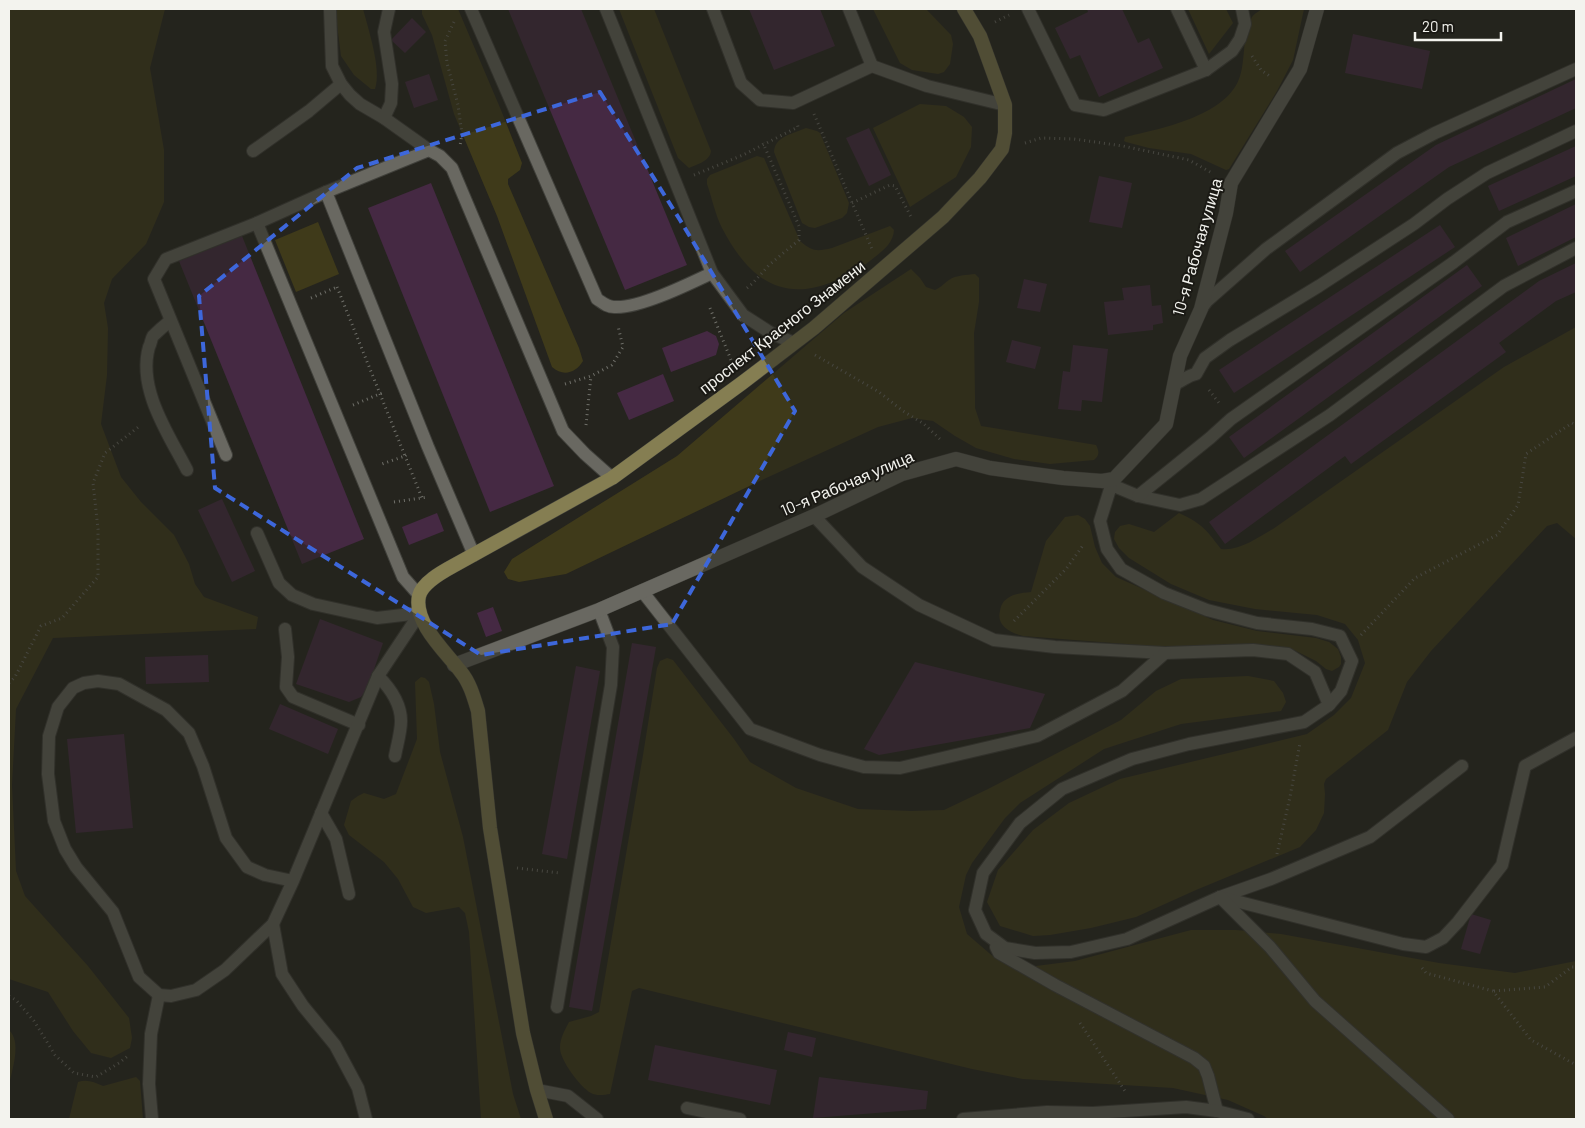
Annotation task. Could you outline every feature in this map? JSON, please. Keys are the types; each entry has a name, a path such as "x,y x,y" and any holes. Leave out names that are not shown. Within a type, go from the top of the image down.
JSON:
{"main road":[{"path":"964,9 976,30 1005,105 1005,133 1002,149"},
{"name":"проспект Красного Знамени","path":"419,595 430,579 612,478 814,328 943,217 980,178 1002,149"},
{"path":"419,595 420,614 435,642 465,678 478,711 490,828 523,1033 536,1090 546,1119"}],"street":[{"name":"10-я Рабочая улица","path":"1106,483 1114,479 1166,424 1180,356 1201,309 1226,213 1231,183 1300,69 1317,9"},
{"name":"10-я Рабочая улица","path":"454,664 642,592 814,516 902,474 956,459"},
{"path":"956,459 990,468 1106,483"}],"lane":[{"path":"330,9 332,66 341,84 350,96 360,104 440,156 452,168 563,430 585,454 612,478"},
{"path":"384,118 391,103 392,84 384,32 389,9"},
{"path":"471,9 597,299 613,308 632,307 712,273"},
{"path":"606,9 712,273 743,315 770,332 794,343"},
{"path":"713,9 742,83 760,100 792,103 872,66 927,86 1005,105"},
{"path":"849,9 872,66"},
{"path":"1028,9 1075,105 1104,110 1206,70 1232,51 1240,39 1245,24 1242,9"},
{"path":"1177,9 1206,70"},
{"path":"1201,309 1207,300 1266,249 1397,153 1435,133 1576,69"},
{"path":"253,150 309,111 341,84"},
{"path":"1175,384 1182,382 1191,374 1196,374 1205,358 1230,340 1319,286 1414,224 1487,173 1576,131"},
{"path":"226,455 154,278 166,259 257,223 326,192 429,150"},
{"path":"1138,496 1231,419 1508,222 1576,191"},
{"path":"326,192 474,555"},
{"path":"257,223 403,577 419,595"},
{"path":"1217,1111 1204,1066 1194,1058 1055,985 1000,952 986,934 975,910 983,874 1020,823 1062,789 1132,759 1189,744 1304,722 1330,705 1341,691 1352,661 1340,636 1312,629 1257,623 1207,610 1164,593 1121,569 1107,549 1100,521 1106,483 1138,496 1180,505 1201,499 1330,415 1504,286 1576,248"},
{"path":"170,320 153,337 147,357 146,373 149,389 158,412 187,470"},
{"path":"814,516 862,567 919,604 994,640 1055,647 1164,653 1253,650 1288,654 1315,672 1330,705"},
{"path":"258,533 279,583 292,595 313,604 377,618 420,614"},
{"path":"642,592 750,729 820,755 864,767 900,768 1037,736 1122,691 1164,653"},
{"path":"557,1006 611,685 613,647 599,610"},
{"path":"293,881 265,875 247,867 226,838 203,766 189,733 166,710 119,684 98,681 84,683 73,688 58,707 49,736 48,774 54,821 65,849 76,867 113,912 138,977 159,994 172,996 196,990 225,970 273,924 293,881 378,676 420,614"},
{"path":"286,630 288,657 286,687 293,697 359,725"},
{"path":"378,676 391,689 398,705 401,720 395,756"},
{"path":"1220,897 1403,944 1426,947 1443,938 1458,922 1502,864 1525,766 1576,738"},
{"path":"986,934 1005,948 1035,953 1071,952 1127,939 1220,897 1271,879 1370,837 1462,766"},
{"path":"321,813 336,839 349,894"},
{"path":"1220,897 1270,947 1315,1001 1448,1119"},
{"path":"273,924 282,974 303,1006 335,1046 358,1088 366,1119"},
{"path":"152,1119 149,1084 151,1034 159,994"},
{"path":"536,1090 568,1096 597,1119"},
{"path":"963,1119 1047,1112 1091,1116 1138,1109 1186,1107 1217,1111 1248,1119"},
{"path":"686,1108 740,1119"}],"path":[{"path":"976,30 1014,12"},
{"path":"452,168 459,152 462,134 458,105 447,62 446,41 458,16"},
{"path":"1240,39 1261,70 1287,90"},
{"path":"806,96 874,252"},
{"path":"676,182 743,155 763,143 798,127 792,103"},
{"path":"1002,149 1041,138 1074,139 1122,146 1190,160 1231,183"},
{"path":"730,299 753,283 770,265 799,240 799,226 763,143"},
{"path":"852,202 890,185 895,186 913,220"},
{"path":"292,306 360,276"},
{"path":"698,280 742,383"},
{"path":"337,287 405,456 360,473"},
{"path":"585,454 587,403 591,376 612,365 623,347 613,308"},
{"path":"794,343 879,392 903,411 924,424 939,436 956,459"},
{"path":"1196,374 1231,419"},
{"path":"335,412 380,393 404,386"},
{"path":"9,683 15,677 41,626 62,618 98,577 98,529 93,483 105,452 158,412"},
{"path":"1347,649 1415,578 1498,535 1518,505 1526,454 1572,423 1576,425"},
{"path":"374,505 448,494"},
{"path":"994,640 1066,569 1100,521"},
{"path":"1271,879 1290,797 1304,722"},
{"path":"496,865 578,876"},
{"path":"1403,944 1426,973 1493,991 1545,987 1572,967 1576,967"},
{"path":"1493,991 1531,1040 1576,1065"},
{"path":"9,996 16,1000 34,1021 55,1055 74,1073 96,1077 119,1063 151,1034"},
{"path":"1076,1017 1138,1109"}],"highlighted area":[{"path":"600,92 795,411 672,624 481,655 215,488 199,296 357,168"}],"shaded area":[{"path":"9,9 165,9 150,68 164,150 164,202 146,244 112,279 104,303 108,328 107,375 101,424 121,477 141,502 174,535 189,564 195,584 204,597 258,617 256,629 53,638 16,709 12,785 16,871 25,896 88,966 129,1018 132,1038 130,1048 111,1058 91,1053 73,1031 48,992 9,979"},
{"path":"335,9 363,9 376,60 377,81 375,89 371,89 354,75 341,56"},
{"path":"422,9 458,9 501,110 522,163 520,170 508,179 508,184 579,348 583,361 573,371 565,373 552,367 497,216 454,114 432,35 422,14"},
{"path":"619,9 654,9 711,151 703,162 689,168 678,158"},
{"path":"873,9 926,9 951,35 953,44 950,64 944,72 938,74 912,70 900,63"},
{"path":"1188,9 1226,9 1233,23 1209,54"},
{"path":"1262,9 1304,9 1293,60 1277,91 1229,169 1226,170 1191,154 1149,148 1124,141 1125,137 1173,125 1206,112 1232,92 1239,79 1243,65 1248,25 1253,16"},
{"path":"920,104 946,106 964,117 972,127 971,147 956,177 910,207 873,128"},
{"path":"806,128 820,133 849,203 847,213 842,218 815,228 802,223 774,152 781,139"},
{"path":"757,156 764,158 800,241 808,247 814,250 832,248 890,226 894,230 891,241 866,264 853,272 813,288 795,289 780,287 766,280 753,271 731,244 715,212 707,184 707,179 710,175"},
{"path":"318,222 339,274 296,292 275,240"},
{"path":"911,269 926,287 935,290 958,276 975,274 979,278 979,302 974,333 975,408 981,426 1096,445 1098,453 1094,460 1050,464 1014,459 976,448 933,421 912,418 878,427 764,479 566,574 519,582 508,579 504,572 512,559 677,456 844,313"},
{"path":"1576,327 1576,539 1557,523 1547,526 1431,651 1407,682 1388,730 1326,779 1324,784 1324,813 1316,830 1300,847 1136,917 1091,928 1050,935 1033,936 1000,926 987,902 998,870 1033,830 1069,803 1120,779 1307,734 1334,715 1351,698 1365,663 1358,640 1345,624 1317,615 1255,609 1209,600 1171,584 1129,558 1119,548 1114,539 1115,532 1120,526 1129,524 1154,532 1179,513 1203,527 1221,549 1235,548 1248,543 1273,529 1504,367"},
{"path":"1078,515 1085,519 1090,526 1095,547 1102,563 1116,577 1213,620 1257,631 1316,638 1329,642 1338,649 1341,664 1332,671 1290,648 1253,645 1165,647 1023,636 1009,631 1000,621 999,616 1002,603 1013,595 1031,592 1046,541 1065,517"},
{"path":"667,658 673,660 750,762 796,788 858,809 944,810 1121,720 1156,691 1181,679 1248,676 1274,681 1283,693 1286,702 1281,711 1181,724 1104,749 1020,803 1005,818 972,863 966,875 959,907 967,934 996,959 1028,967 1075,961 1191,930 1236,930 1281,934 1439,963 1515,973 1576,961 1576,1119 1268,1119 1228,1100 1173,1088 1023,1079 972,1069 639,988 632,991 610,1094 598,1095 591,1093 571,1073 563,1059 560,1044 569,1022 599,1012 657,668 660,661"},
{"path":"421,677 429,682 434,704 440,752 463,837 513,1094 521,1119 481,1119 469,932 465,913 459,907 426,913 413,907 398,879 384,862 349,835 344,825 351,801 358,796 364,793 384,799 396,794 417,739 415,682"},
{"path":"9,1030 13,1035 16,1049 9,1085"},
{"path":"136,1077 140,1081 143,1119 69,1119 78,1082 94,1082 103,1086"}],"building":[{"path":"508,9 581,9 687,265 625,290"},
{"path":"749,9 820,9 835,46 774,70"},
{"path":"1087,9 1122,9 1138,43 1149,38 1163,68 1099,97 1080,55 1070,59 1055,28 1088,12"},
{"path":"412,18 426,32 405,53 391,40"},
{"path":"1353,34 1430,51 1422,89 1345,73"},
{"path":"429,74 438,100 414,108 405,82"},
{"path":"1576,79 1576,108 1449,167 1300,272 1285,251 1436,145"},
{"path":"869,128 891,175 869,186 846,138"},
{"path":"1576,146 1576,176 1499,211 1488,186"},
{"path":"1099,176 1132,183 1122,228 1089,222"},
{"path":"431,183 554,486 490,512 368,208"},
{"path":"1576,204 1576,237 1518,266 1506,238"},
{"path":"1440,225 1455,247 1234,393 1219,370"},
{"path":"242,236 364,539 302,564 179,261"},
{"path":"1576,263 1576,292 1556,301 1499,343 1506,352 1351,464 1345,456 1225,544 1209,522 1539,281"},
{"path":"1467,265 1482,286 1244,458 1229,437"},
{"path":"1024,279 1047,284 1040,312 1017,308"},
{"path":"1150,285 1152,306 1161,305 1163,323 1153,325 1153,330 1108,335 1104,302 1124,300 1122,288"},
{"path":"707,331 716,336 719,344 716,355 671,372 662,348"},
{"path":"1012,340 1041,347 1035,369 1006,362"},
{"path":"1073,345 1108,349 1102,402 1082,400 1081,411 1058,409 1063,371 1070,372"},
{"path":"663,374 674,401 629,420 617,393"},
{"path":"222,499 255,571 232,582 198,510"},
{"path":"437,513 444,531 409,545 402,527"},
{"path":"493,607 502,631 486,637 477,613"},
{"path":"320,619 383,643 368,687 361,697 349,702 296,684"},
{"path":"632,643 656,647 592,1011 569,1007"},
{"path":"208,655 209,682 146,684 145,657"},
{"path":"915,662 1045,694 1030,728 879,755 864,749"},
{"path":"576,666 600,671 567,859 542,854"},
{"path":"280,704 338,729 328,754 269,729"},
{"path":"124,734 133,828 76,833 67,739"},
{"path":"1471,914 1491,920 1480,954 1461,949"},
{"path":"788,1032 816,1038 812,1057 784,1050"},
{"path":"655,1045 777,1070 770,1105 648,1080"},
{"path":"819,1077 928,1091 926,1109 813,1118"}]}
